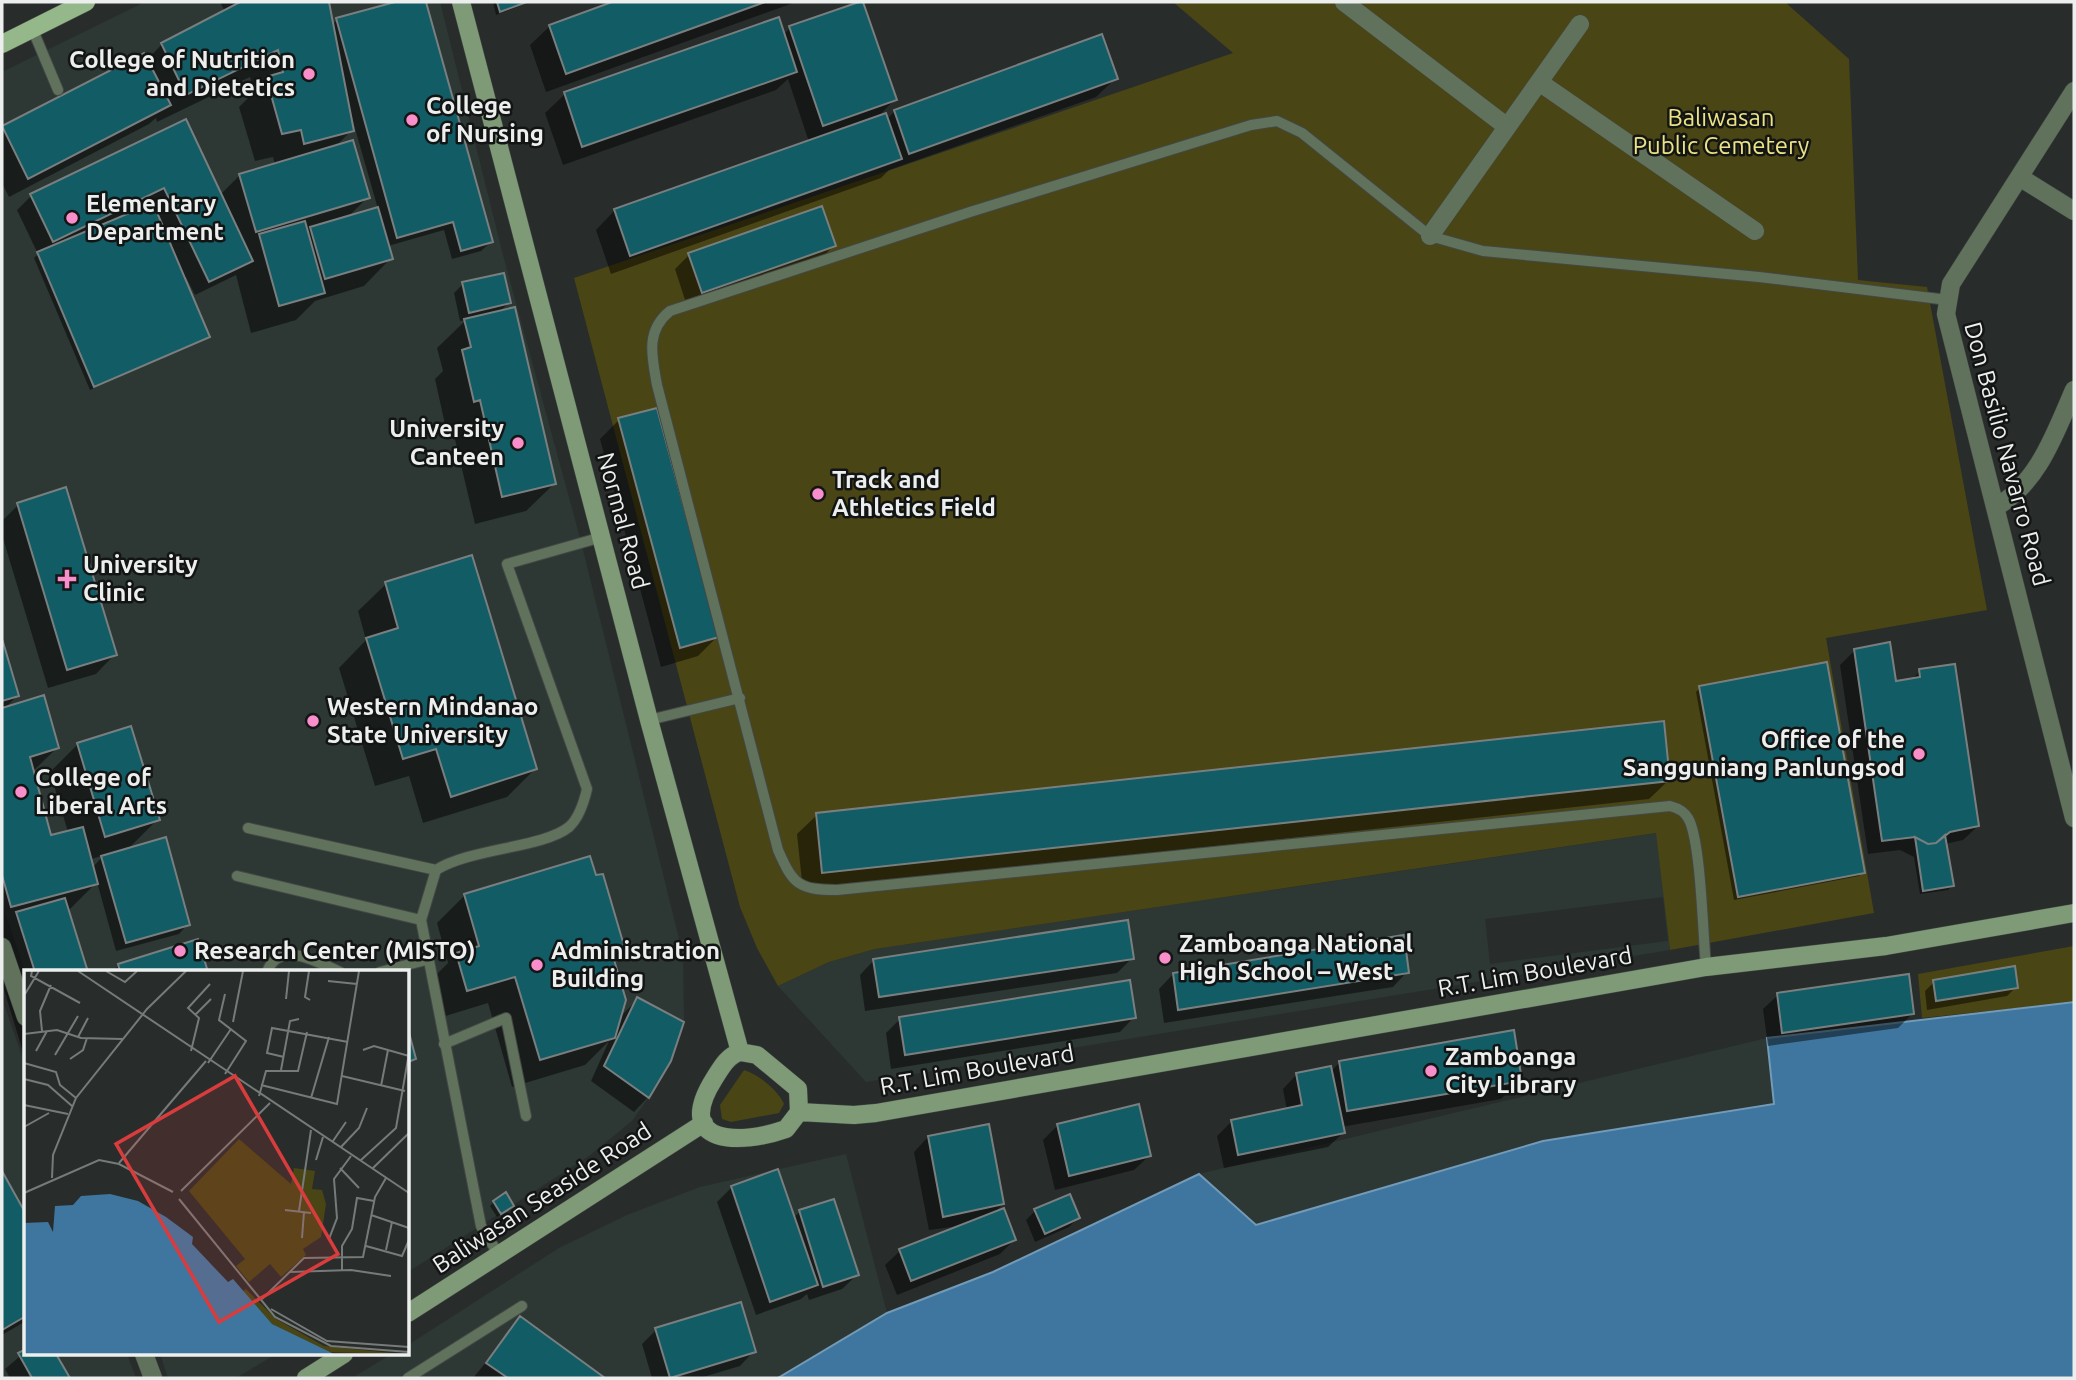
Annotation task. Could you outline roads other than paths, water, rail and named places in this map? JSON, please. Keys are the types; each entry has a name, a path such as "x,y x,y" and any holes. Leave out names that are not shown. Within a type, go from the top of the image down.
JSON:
{"main road":[{"path":"2,44 86,2"},
{"name":"Normal Road","path":"461,2 649,720 740,1052"},
{"name":"R.T. Lim Boulevard","path":"799,1112 846,1115 876,1113 1706,967 1886,946 2074,913"},
{"path":"740,1052 757,1055 794,1084 800,1095 799,1112 786,1129 730,1139 713,1133 704,1124 699,1106 727,1059 740,1052"},
{"name":"Baliwasan Seaside Road","path":"410,1312 704,1124"},
{"path":"306,1378 341,1356"}],"street":[{"path":"1344,2 1507,126"},
{"path":"1430,236 1580,24"},
{"path":"1539,82 1755,231"},
{"name":"Don Basilio Navarro Road","path":"2074,91 1951,284 1947,329 1996,507 2074,818"},
{"path":"2021,178 2074,211"},
{"path":"1996,507 2012,498 2037,467 2074,390"},
{"path":"2,947 24,1011"},
{"path":"145,1356 153,1378"}],"lane":[{"path":"33,28 58,90"},
{"path":"1706,967 1695,839 1688,817 1670,806 837,890 801,887 790,876 778,850 657,385 652,336 658,321 670,311 970,212 1265,122 1288,125 1302,133 1430,236 1483,251 1759,277 1948,300"},
{"path":"499,1255 481,1226 426,960 421,920 436,870 452,860 553,835 569,827 579,814 587,789 506,564 602,537"},
{"path":"649,720 740,698"},
{"path":"248,828 436,870"},
{"path":"237,876 421,920"},
{"path":"268,970 270,962 281,955 292,954 335,970"},
{"path":"388,970 426,960"},
{"path":"444,1044 506,1018 526,1116"},
{"path":"408,1378 522,1306"}],"water":[{"path":"2074,1002 2074,1378 778,1378 887,1313 993,1272 1199,1174 1256,1225 1543,1141 1774,1104 1767,1038"}],"place":[{"name":"College of Nutrition and Dietetics","path":"309,74"},
{"name":"College of Nursing","path":"412,120"},
{"name":"Elementary Department","path":"72,218"},
{"name":"University Canteen","path":"518,443"},
{"name":"Track and Athletics Field","path":"818,494"},
{"name":"University Clinic","path":"67,579"},
{"name":"Western Mindanao State University","path":"313,721"},
{"name":"Office of the Sangguniang Panlungsod","path":"1919,754"},
{"name":"College of Liberal Arts","path":"21,792"},
{"name":"Research Center (MISTO)","path":"180,951"},
{"name":"Zamboanga National High School – West","path":"1165,958"},
{"name":"Administration Building","path":"537,965"},
{"name":"Zamboanga City Library","path":"1431,1071"}],"park label":[{"name":"Baliwasan Public Cemetery","path":"1721,132"}]}
